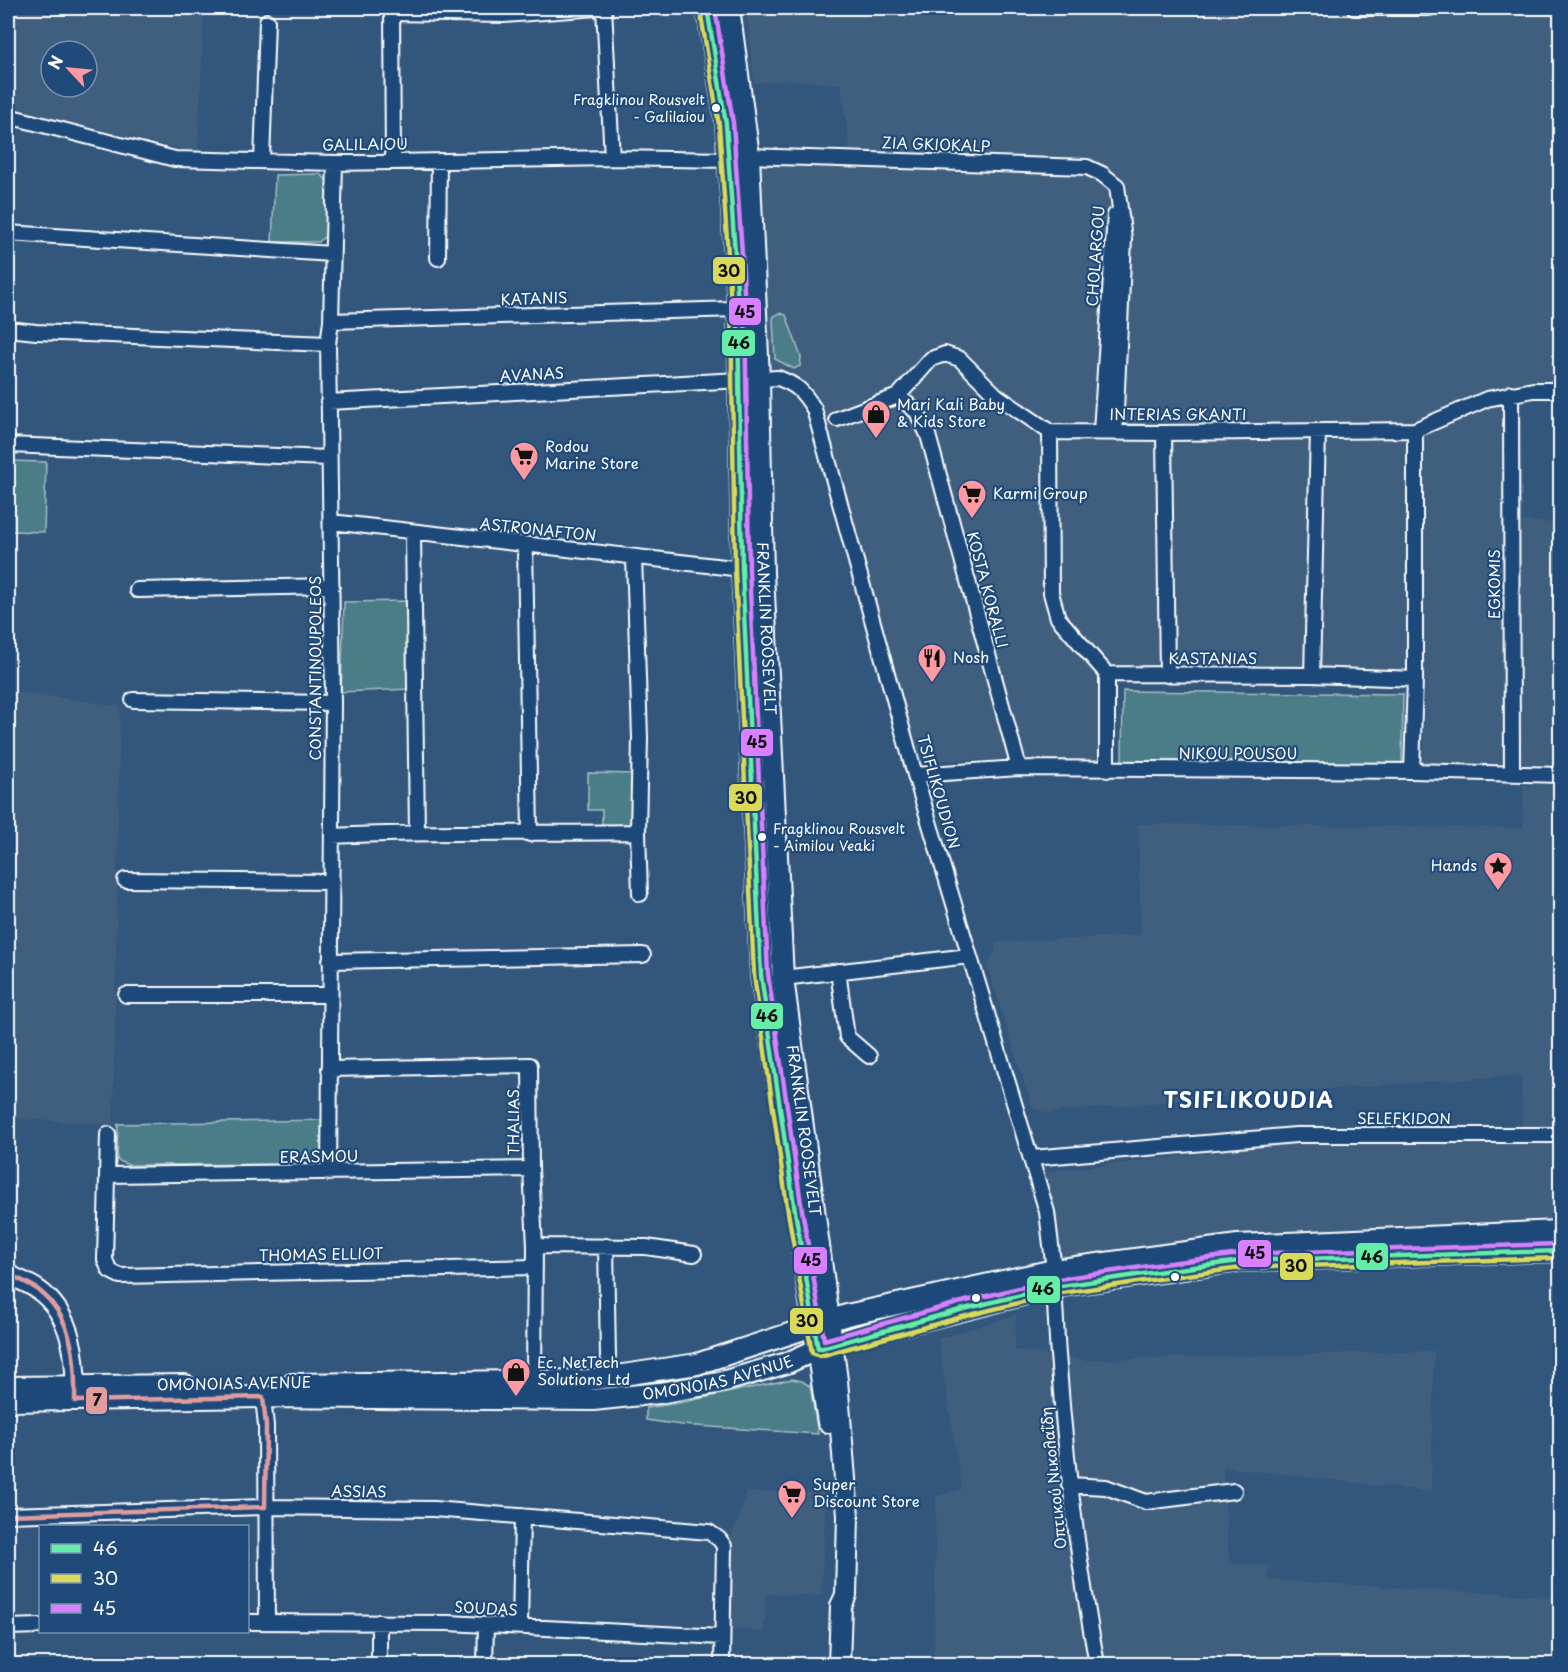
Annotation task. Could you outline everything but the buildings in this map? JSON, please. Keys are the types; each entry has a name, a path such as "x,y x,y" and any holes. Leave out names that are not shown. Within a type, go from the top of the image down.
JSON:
{"main road":[{"name":"FRANKLIN ROOSEVELT","path":"718,8 749,156 759,379 763,573 783,978 825,1347 826,1402 838,1518 836,1598 841,1606 839,1665"},
{"name":"FRANKLIN ROOSEVELT","path":"718,8 718,70 729,160 738,309 742,569 761,975 794,1205 822,1322"},
{"name":"OMONOIAS AVENUE","path":"8,1401 75,1394 590,1380 697,1364 822,1322 872,1308 1238,1245 1560,1231"},
{"name":"OMONOIAS AVENUE","path":"8,1387 75,1394 593,1400 659,1393 718,1383 787,1363 825,1347 960,1310 1054,1278 1240,1261 1560,1251"}],"street":[{"path":"393,160 392,10 503,11 597,8"},
{"path":"604,8 612,158"},
{"path":"1354,8 1429,8"},
{"path":"262,161 267,21"},
{"name":"GALILAIOU","path":"9,121 175,159 334,163 393,160 612,158 729,160"},
{"name":"ZIA GKIOKALP","path":"749,156 1087,167 1102,174 1117,186"},
{"path":"438,258 439,161"},
{"name":"CONSTANTINOUPOLEOS","path":"329,1173 328,1068 333,703 328,344 331,321 334,163"},
{"name":"CHOLARGOU","path":"1108,432 1124,238 1117,186"},
{"path":"8,233 332,254"},
{"name":"KATANIS","path":"331,321 738,309"},
{"path":"8,329 328,344"},
{"path":"837,419 897,396 931,358 945,354 960,359 997,396 1050,432 1051,593 1058,618 1107,674 1107,770"},
{"name":"TSIFLIKOUDION","path":"738,381 778,378 794,384 805,395 813,409 915,775 1047,1212 1054,1278"},
{"name":"AVANAS","path":"328,402 738,381"},
{"name":"INTERIAS GKANTI","path":"1050,432 1164,434 1415,430 1487,399 1533,390 1560,390"},
{"name":"EGKOMIS","path":"1511,393 1512,774"},
{"name":"KOSTA KORALLI","path":"897,396 917,412 928,435 1019,768"},
{"path":"1412,771 1415,679 1415,430"},
{"path":"1312,675 1318,431"},
{"path":"1164,434 1167,675"},
{"path":"8,445 328,458"},
{"name":"ASTRONAFTON","path":"331,522 742,569"},
{"path":"413,533 417,832"},
{"path":"525,545 530,834"},
{"path":"634,557 640,738 638,832 640,894"},
{"path":"137,590 332,586"},
{"name":"KASTANIAS","path":"1107,674 1312,675 1415,679"},
{"path":"133,700 333,703"},
{"name":"NIKOU POUSOU","path":"915,775 1019,768 1412,771 1560,775"},
{"path":"332,836 417,832 530,834 638,832"},
{"path":"125,880 332,882"},
{"path":"330,961 643,955"},
{"path":"783,978 969,956"},
{"path":"838,971 847,1037 869,1056"},
{"path":"126,995 329,995"},
{"name":"THALIAS","path":"328,1068 530,1065 531,1170 536,1246 534,1381"},
{"path":"108,1134 108,1174"},
{"name":"SELEFKIDON","path":"1032,1158 1296,1135 1560,1135"},
{"name":"ERASMOU","path":"108,1174 531,1170"},
{"name":"THOMAS ELLIOT","path":"108,1174 105,1260 110,1271 120,1276 535,1267"},
{"path":"536,1246 646,1247 694,1254"},
{"path":"606,1246 608,1356"},
{"path":"8,1274 37,1289 60,1310 70,1333 75,1394"},
{"name":"Οπτικού Νικολαΐδη","path":"1054,1278 1069,1485 1097,1665"},
{"path":"263,1396 266,1426 267,1622"},
{"path":"1069,1485 1106,1487 1146,1502 1234,1491"},
{"name":"ASSIAS","path":"8,1515 265,1507 434,1509 709,1532 724,1546 722,1637"},
{"path":"520,1627 522,1516"},
{"name":"SOUDAS","path":"249,1622 448,1623 722,1637"},
{"path":"379,1622 379,1665"},
{"path":"8,1627 39,1626"},
{"path":"484,1665 486,1626"},
{"path":"722,1637 722,1665"}],"shaded area":[{"path":"8,8 204,8 198,153 8,107"},
{"path":"744,8 1560,8 1560,392 1522,404 1522,521 1560,523 1560,765 1423,763 1426,682 1101,678 1101,760 919,760 811,385 767,366 756,165 852,166 841,84 788,80 754,83 748,23"},
{"path":"8,691 120,706 113,1125 8,1118"},
{"path":"1560,784 1560,1223 1061,1262 1045,1172 1292,1143 1522,1141 1521,1075 1182,1100 1046,1113 1032,1107 987,965 995,954 995,943 1141,935 1138,824 1523,828 1523,785"},
{"path":"1016,1315 1015,1350 1085,1360 1434,1351 1431,1492 1223,1467 1229,1563 1269,1566 1268,1580 1560,1597 1560,1664 934,1664 936,1496 962,1489 938,1339"},
{"path":"747,1492 826,1492 821,1596 766,1594 764,1631 730,1630 732,1576 729,1539 739,1520"}],"green space":[{"path":"320,174 330,183 329,232 319,242 272,242 275,175"},
{"path":"780,313 786,315 801,357 800,366 794,369 775,359 773,320 774,316"},
{"path":"8,461 46,462 44,532 8,531"},
{"path":"409,601 411,689 341,692 344,602"},
{"path":"1123,691 1403,694 1402,764 1122,761"},
{"path":"588,773 636,774 633,819 626,828 602,829 602,810 588,810"},
{"path":"323,1120 323,1152 311,1164 128,1165 117,1160 118,1124"},
{"path":"792,1379 810,1386 818,1434 681,1425 646,1420 646,1408"}],"transit line":[{"name":"46","path":"707,8 726,124 735,254 742,569 761,975 794,1205 818,1349"},
{"name":"45","path":"715,8 733,123 742,254 749,569 768,974 801,1204 824,1340 1052,1280 1170,1263 1240,1254 1560,1244"},
{"name":"30","path":"700,9 719,125 728,254 735,569 754,975 787,1206 812,1353 820,1356 1055,1294 1241,1268 1560,1258"},
{"name":"46","path":"818,1349 1054,1287 1171,1270 1240,1261 1560,1251"},
{"name":"7","path":"8,1274 37,1289 49,1300 65,1325 73,1354 75,1401 263,1397 266,1426 265,1507 8,1515"}],"place":[{"name":"Fragklinou Rousvelt - Galilaiou","path":"716,108"},
{"name":"Mari Kali Baby & Kids Store","path":"876,440"},
{"name":"Rodou Marine Store","path":"524,482"},
{"name":"Karmi Group","path":"972,520"},
{"name":"Nosh","path":"932,684"},
{"name":"Fragklinou Rousvelt - Aimilou Veaki","path":"762,837"},
{"name":"Hands","path":"1498,892"},
{"name":"Ec. NetTech Solutions Ltd","path":"516,1398"},
{"name":"Super Discount Store","path":"792,1520"}],"district":[{"name":"TSIFLIKOUDIA","path":"1249,1101"}]}
